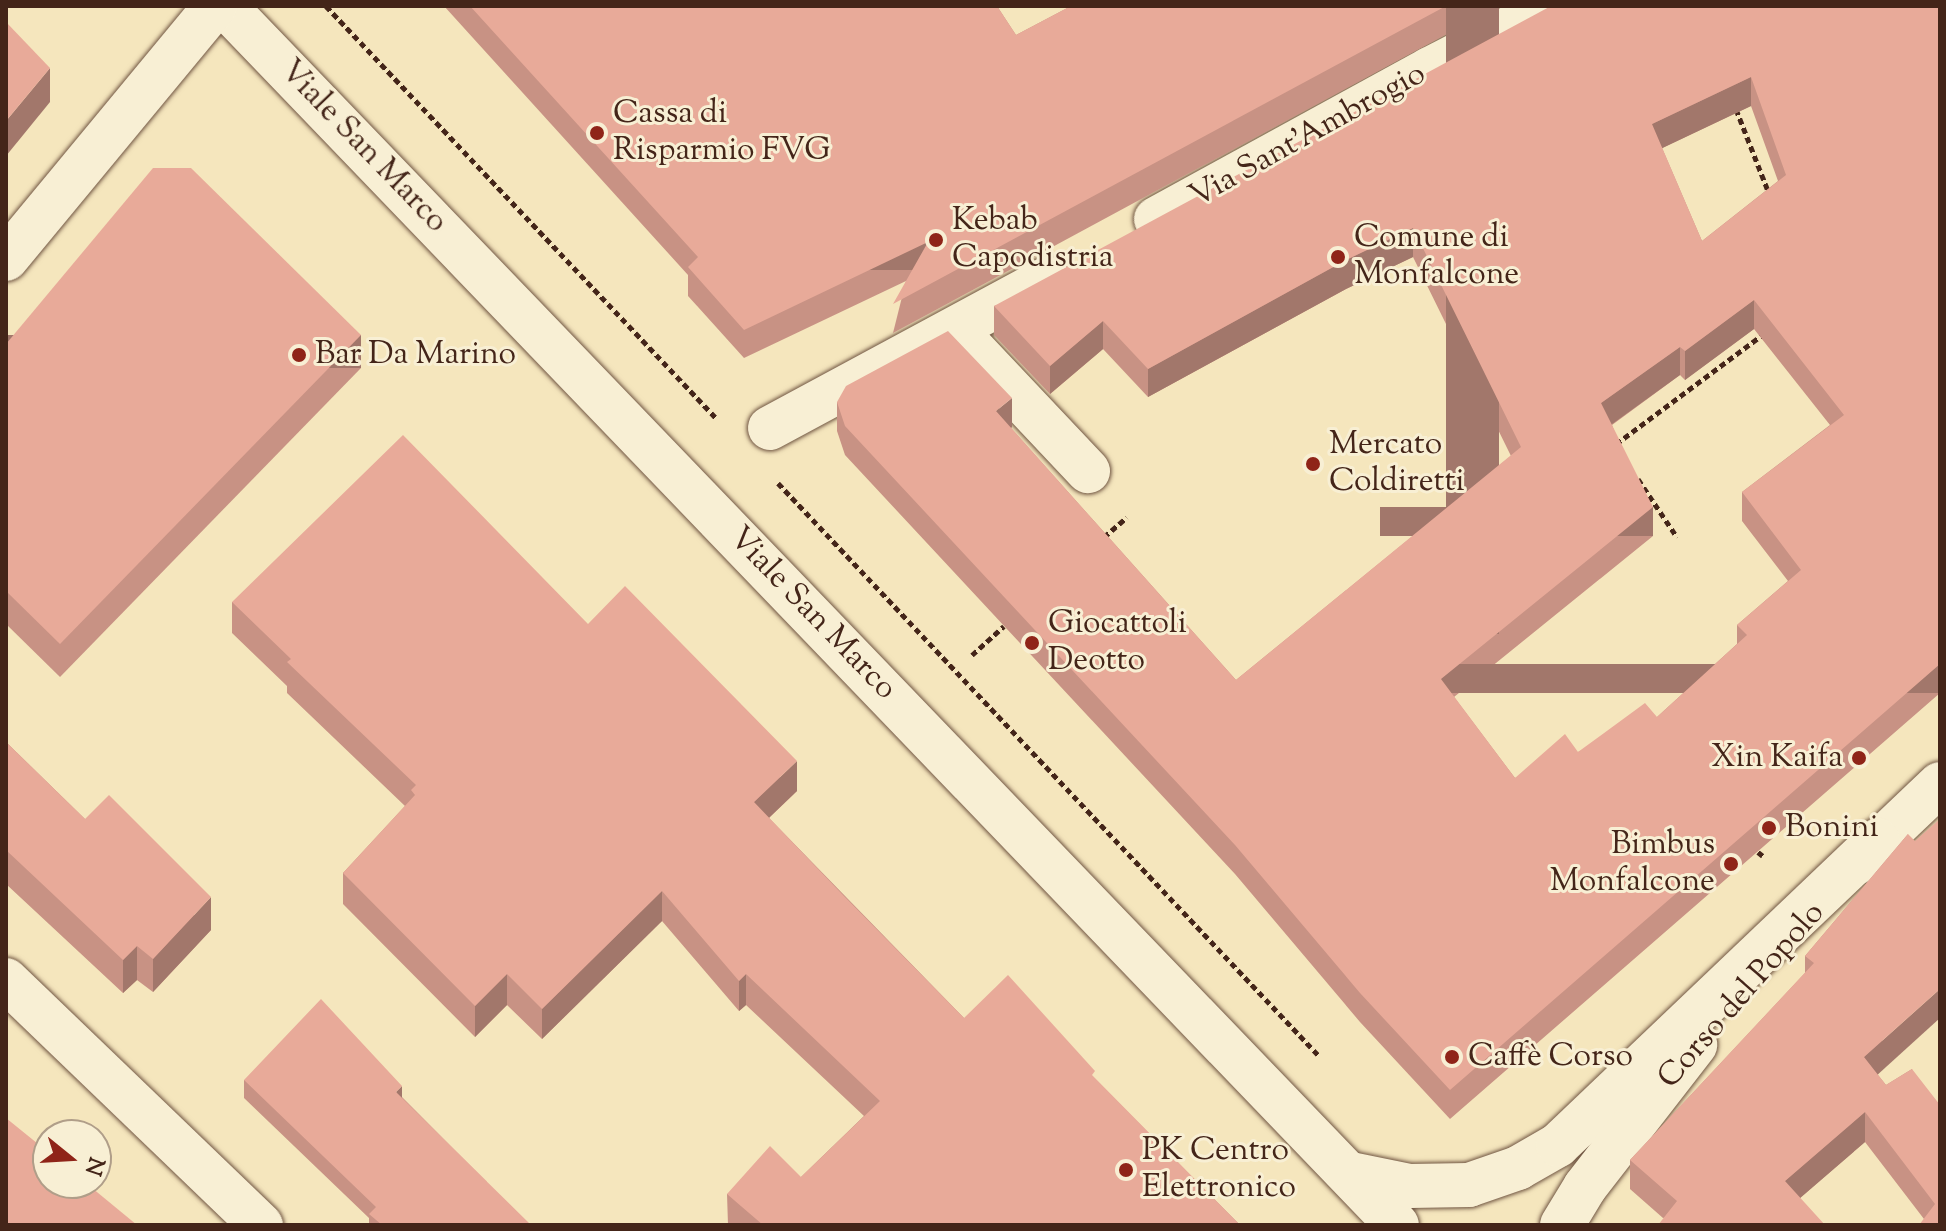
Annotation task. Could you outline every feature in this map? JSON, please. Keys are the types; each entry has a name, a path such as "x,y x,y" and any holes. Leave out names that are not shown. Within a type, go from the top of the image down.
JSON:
{"street":[{"path":"6,259 215,6"},
{"name":"Viale San Marco","path":"225,6 1397,1225"},
{"name":"Via Sant'Ambrogio","path":"1123,238 1430,69 1552,6"},
{"path":"770,428 1081,261"},
{"path":"955,330 1088,471"},
{"name":"Corso del Popolo","path":"1562,1225 1585,1187 1691,1050 1878,840 1940,784"},
{"path":"1351,1174 1410,1186 1469,1185 1518,1168 1558,1145 1878,840"},
{"path":"6,980 261,1225"}],"path":[{"path":"326,6 720,423"},
{"path":"1734,104 1773,202"},
{"path":"1615,445 1773,327"},
{"path":"1448,387 1490,366"},
{"path":"1608,431 1624,458"},
{"path":"1633,471 1677,537"},
{"path":"775,480 1322,1059"},
{"path":"1099,541 1127,517"},
{"path":"972,655 1004,626"}],"building":[{"path":"470,6 997,6 1016,35 1071,6 1446,6 893,304 928,242 744,330 688,267 698,257"},
{"path":"1551,6 1940,6 1940,664 1450,1090 1360,993 1235,845 845,426 837,402 846,386 948,331 1012,398 996,411 1236,680 1521,447 1413,228 1346,260 1148,369 1103,321 1050,366 994,306","holes":["1751,77 1786,175 1702,241 1652,124","1754,300 1844,415 1742,492 1801,570 1737,625 1747,635 1657,717 1645,703 1578,752 1565,734 1515,778 1441,679 1653,507 1601,403 1680,347 1685,351"]},
{"path":"6,22 50,68 6,121"},
{"path":"153,168 191,168 361,335 60,644 6,591 6,344"},
{"path":"403,435 588,624 625,586 797,761 754,802 842,894 964,1018 1008,975 1095,1071 1092,1075 1240,1225 763,1225 727,1194 770,1146 801,1177 880,1101 746,974 739,981 662,891 542,1009 507,974 475,1006 343,873 415,795 411,790 416,785 287,662 291,659 232,602"},
{"path":"6,742 85,819 109,795 211,897 153,959 137,946 123,960 6,850"},
{"path":"1940,819 1940,989 1864,1057 1886,1085 1912,1069 1940,1105 1940,1225 1919,1225 1935,1204 1865,1112 1785,1181 1825,1225 1658,1225 1677,1201 1630,1160 1814,963 1805,956 1908,834 1915,841"},
{"path":"321,999 402,1086 396,1092 528,1225 382,1225 369,1214 376,1207 244,1080"},
{"path":"6,1118 32,1139 32,1199 105,1199 137,1225 6,1225"}],"place":[{"name":"Cassa di Risparmio FVG","path":"597,133"},
{"name":"Kebab Capodistria","path":"936,240"},
{"name":"Comune di Monfalcone","path":"1338,257"},
{"name":"Bar Da Marino","path":"299,355"},
{"name":"Mercato Coldiretti","path":"1313,464"},
{"name":"Giocattoli Deotto","path":"1032,643"},
{"name":"Xin Kaifa","path":"1859,758"},
{"name":"Bonini","path":"1769,828"},
{"name":"Bimbus Monfalcone","path":"1731,864"},
{"name":"Caffè Corso","path":"1452,1057"},
{"name":"PK Centro Elettronico","path":"1126,1170"}]}
